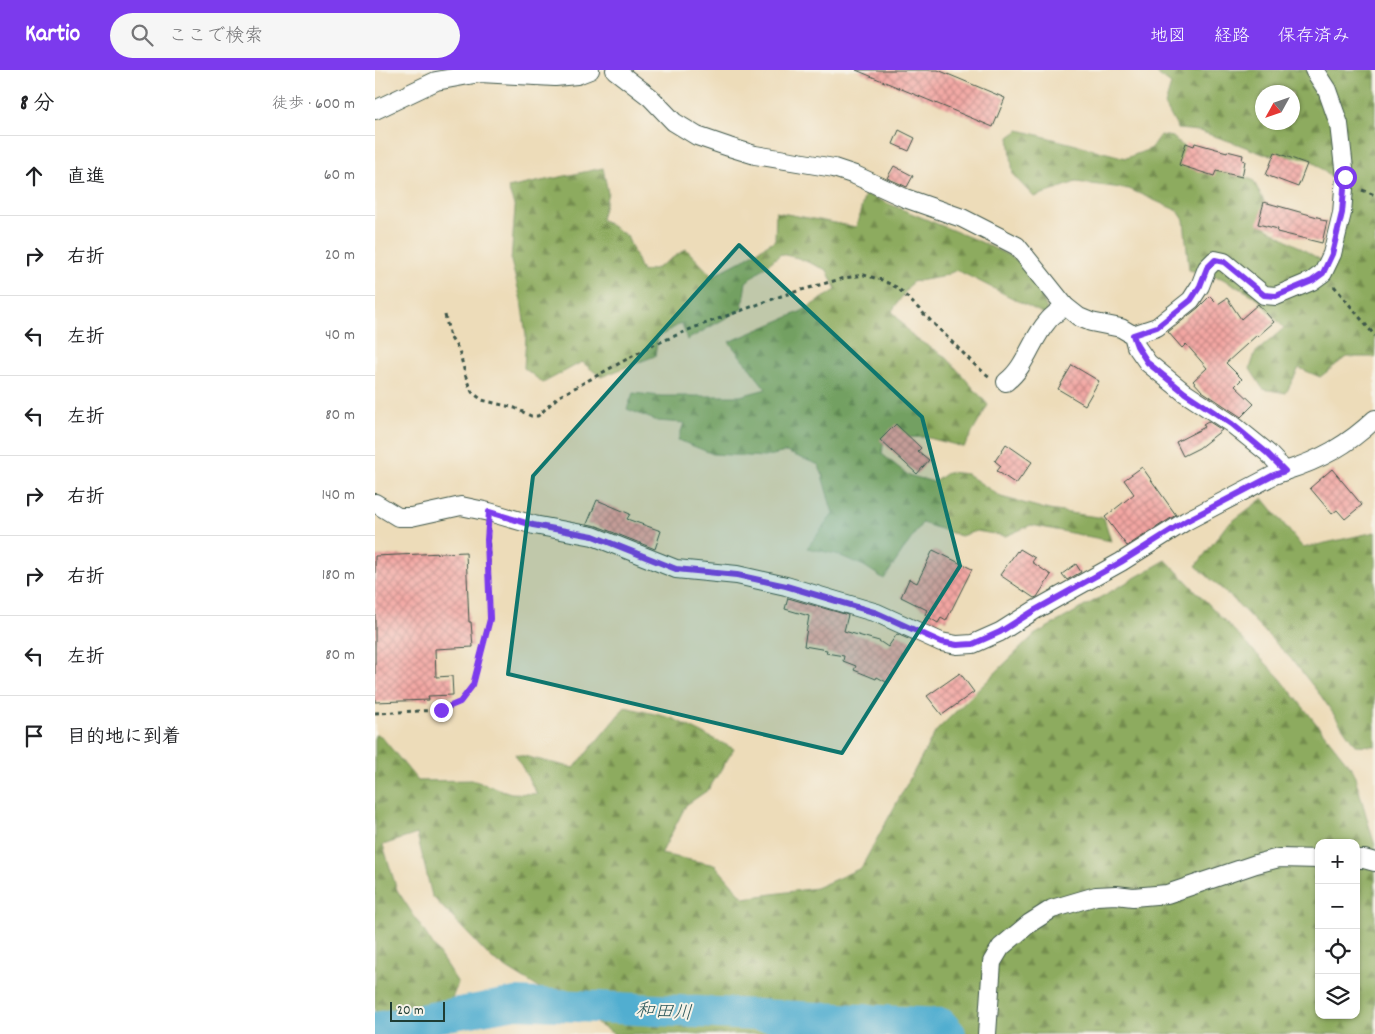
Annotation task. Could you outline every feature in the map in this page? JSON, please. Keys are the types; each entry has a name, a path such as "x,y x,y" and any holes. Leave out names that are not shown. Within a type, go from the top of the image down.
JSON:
{"street":[{"path":"375,110 436,81 480,74 555,77 577,75 590,70"},
{"path":"615,70 650,97 675,122 697,136 755,155 834,168 855,175 905,198 962,218 1017,246 1065,306 1079,317 1091,322 1121,328 1133,335 1137,346 1148,363 1185,393 1232,424 1267,453 1285,471"},
{"path":"1133,335 1157,327 1191,300 1200,286 1207,268 1215,260 1224,262 1264,295 1276,296 1312,281 1323,273 1332,254 1342,213 1345,177 1339,124 1327,90 1314,70"},
{"path":"1006,382 1021,364 1047,321 1065,306"},
{"path":"375,504 398,517 411,517 461,506 533,525 593,536 676,569 737,575 786,586 877,613 941,642 957,645 973,644 1000,632 1035,610 1121,562 1186,521 1274,475 1309,463 1337,449 1363,431 1375,419"},
{"path":"987,1034 992,962 1001,947 1030,923 1052,909 1096,896 1116,895 1133,897 1167,894 1279,858 1315,859"},
{"path":"1360,859 1375,862"}],"path":[{"path":"1323,273 1375,336"},
{"path":"445,315 450,338 459,350 471,392 482,400 515,408 531,416 539,416 558,397 649,347 693,328 784,295 844,278 864,275 882,280 898,288 975,366 993,379 1006,382"},
{"path":"375,713 441,710 460,702 473,685 490,619 487,540 489,512"}],"highlighted area":[{"path":"739,245 922,417 960,566 842,753 508,674 533,476"}],"green space":[{"path":"1152,70 1308,70 1315,79 1327,70 1375,70 1375,357 1346,357 1320,377 1299,368 1286,393 1263,389 1250,369 1255,353 1284,328 1256,297 1221,278 1189,270 1184,220 1178,211 1129,189 1076,182 1034,197 1013,175 1009,137 1019,130 1126,158 1150,149 1160,135 1173,137 1184,147 1198,166 1228,172 1253,180 1265,203 1261,224 1324,262 1340,218 1334,180 1310,159 1263,154 1199,131 1178,129 1165,105 1171,84"},
{"path":"603,168 608,193 601,219 627,236 642,272 657,268 686,249 712,276 775,240 776,212 856,227 865,194 981,242 1016,259 1037,283 1050,317 957,270 941,277 912,282 892,311 913,337 946,357 988,405 964,447 925,437 884,438 882,454 908,475 934,482 948,472 967,474 1001,497 1049,510 1104,518 1111,541 1031,525 1006,536 976,531 961,536 922,523 884,579 864,566 836,554 807,548 833,514 819,465 786,452 764,457 713,454 678,440 684,423 657,421 627,409 633,393 661,396 740,396 766,389 729,342 802,311 836,290 827,270 798,258 781,254 746,282 742,309 687,340 682,323 658,337 655,356 601,377 582,362 543,383 524,368 526,336 521,300 511,261 515,208 508,188"},
{"path":"1263,498 1303,548 1375,532 1375,746 1355,745 1321,696 1294,662 1232,598 1196,566 1226,526"},
{"path":"1166,560 1280,678 1353,770 1375,846 1375,1034 614,1034 492,959 432,896 417,834 383,845 397,890 458,983 438,1034 375,1034 375,735 381,736 418,781 472,780 511,793 537,794 515,754 574,768 625,707 672,718 734,749 708,790 686,805 661,854 715,865 744,898 816,888 861,868 936,731 1034,635"}],"building":[{"path":"856,70 938,70 1005,98 993,127"},
{"path":"899,130 915,138 909,151 893,144"},
{"path":"1186,143 1194,146 1195,143 1243,155 1242,160 1245,161 1242,177 1216,171 1214,176 1179,165"},
{"path":"1275,152 1307,164 1298,187 1266,175"},
{"path":"894,166 913,176 907,187 887,178"},
{"path":"1264,202 1327,221 1322,243 1277,232 1278,229 1258,224"},
{"path":"1210,296 1218,304 1227,298 1241,319 1258,304 1274,322 1226,363 1242,379 1235,386 1254,404 1241,417 1202,391 1193,381 1207,368 1186,344 1182,348 1168,332"},
{"path":"1072,365 1099,381 1085,405 1058,389"},
{"path":"1208,421 1222,430 1199,448 1183,456 1176,442 1205,427 1203,424"},
{"path":"896,424 921,448 918,451 929,460 917,474 880,440"},
{"path":"1006,444 1032,462 1016,484 997,471 1001,466 995,461"},
{"path":"1142,467 1176,515 1127,546 1105,517 1134,494 1124,480"},
{"path":"1332,469 1362,505 1345,519 1337,510 1332,514 1310,488"},
{"path":"597,500 630,514 627,519 661,531 655,549 597,526 587,524"},
{"path":"1020,549 1035,558 1032,562 1051,575 1037,597 1034,598 1000,575"},
{"path":"933,550 972,569 946,621 941,618 938,623 925,615 927,610 901,597 909,579 917,583"},
{"path":"466,552 469,622 471,622 473,647 435,649 436,677 452,676 453,695 428,696 429,700 375,702 375,556"},
{"path":"1076,564 1081,572 1067,580 1062,574"},
{"path":"788,598 848,615 844,631 879,641 888,647 897,634 913,641 888,683 877,677 876,679 854,670 856,666 843,661 844,656 826,653 827,650 804,646 809,616 785,609"},
{"path":"960,673 974,692 942,715 927,696"}],"waterway":[{"name":"和田川","path":"375,1028 516,1003 941,1024 950,1034"}],"route":[{"path":"441,710 460,702 473,685 490,619 487,540 489,512 533,525 593,536 676,569 737,575 786,586 877,613 941,642 957,645 973,644 1000,632 1035,610 1121,562 1186,521 1285,471 1267,453 1232,424 1185,393 1148,363 1137,346 1133,335 1157,327 1191,300 1200,286 1207,268 1215,260 1224,262 1264,295 1276,296 1312,281 1323,273 1332,254 1342,213 1345,177"}]}
